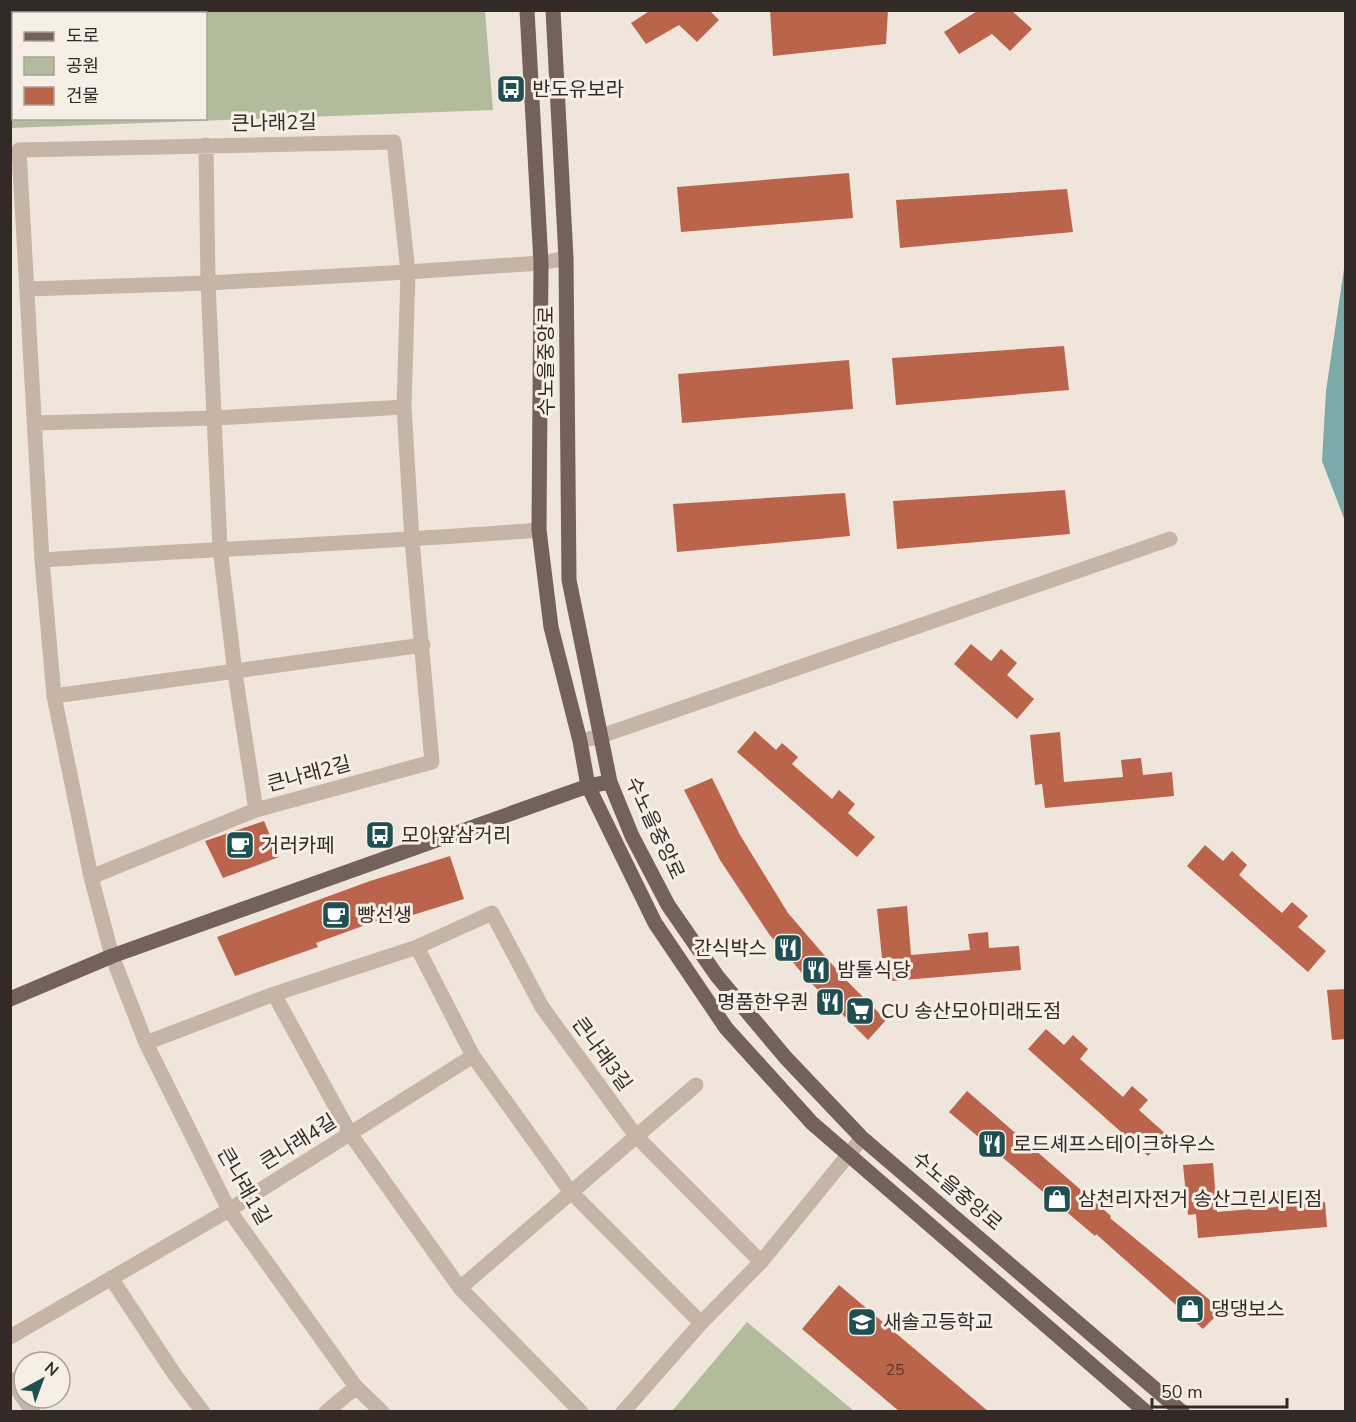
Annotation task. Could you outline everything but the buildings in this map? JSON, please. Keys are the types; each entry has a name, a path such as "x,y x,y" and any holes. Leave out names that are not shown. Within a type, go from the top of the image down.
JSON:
{"main road":[{"name":"수노을중앙로","path":"526,10 541,263 539,530 551,627 580,741 588,786 655,923 726,1028 812,1123 1146,1412"},
{"name":"수노을중앙로","path":"553,10 566,258 569,580 610,782 632,836 668,905 717,976 786,1059 862,1138 1182,1412"},
{"path":"10,999 112,956 588,786 610,782"}],"street":[{"name":"큰나래2길","path":"91,877 256,810 432,762 412,540 404,407 408,272 394,142 19,150 42,560 54,696 91,877 112,956"},
{"path":"206,145 208,283 220,548 235,672 256,810"},
{"path":"27,289 208,283 408,272 541,263 566,258"},
{"path":"35,423 215,418 404,407"},
{"path":"42,560 220,548 412,540 539,530"},
{"path":"580,741 601,736 1170,539"},
{"path":"54,696 423,645"},
{"name":"큰나래3길","path":"146,1043 274,994 417,947 492,913 542,1007 636,1136 760,1262"},
{"path":"417,947 473,1056 570,1191 701,1323"},
{"name":"큰나래1길","path":"112,956 146,1043 229,1210 356,1387 382,1412"},
{"path":"274,994 351,1134 460,1288 581,1412"},
{"name":"큰나래4길","path":"10,1337 229,1210 473,1056"},
{"path":"460,1288 570,1191 696,1085"},
{"path":"623,1412 701,1323 760,1262 862,1138"},
{"path":"111,1278 175,1375 203,1412"},
{"path":"10,1379 33,1412"},
{"path":"326,1412 356,1387"}],"green space":[{"path":"11,10 485,11 493,110 11,128"},
{"path":"747,1322 854,1411 672,1411"}],"water":[{"path":"1345,262 1346,521 1322,461 1326,391"}],"place":[{"name":"반도유보라","path":"511,89"},
{"name":"모아앞삼거리","path":"380,835"},
{"name":"거러카페","path":"240,845"},
{"name":"빵선생","path":"336,915"},
{"name":"간식박스","path":"788,948"},
{"name":"밤톨식당","path":"816,970"},
{"name":"명품한우퀀","path":"830,1002"},
{"name":"CU 송산모아미래도점","path":"860,1011"},
{"name":"로드셰프스테이크하우스","path":"992,1144"},
{"name":"삼천리자전거 송산그린시티점","path":"1057,1199"},
{"name":"댕댕보스","path":"1190,1309"},
{"name":"새솔고등학교","path":"862,1322"}]}
